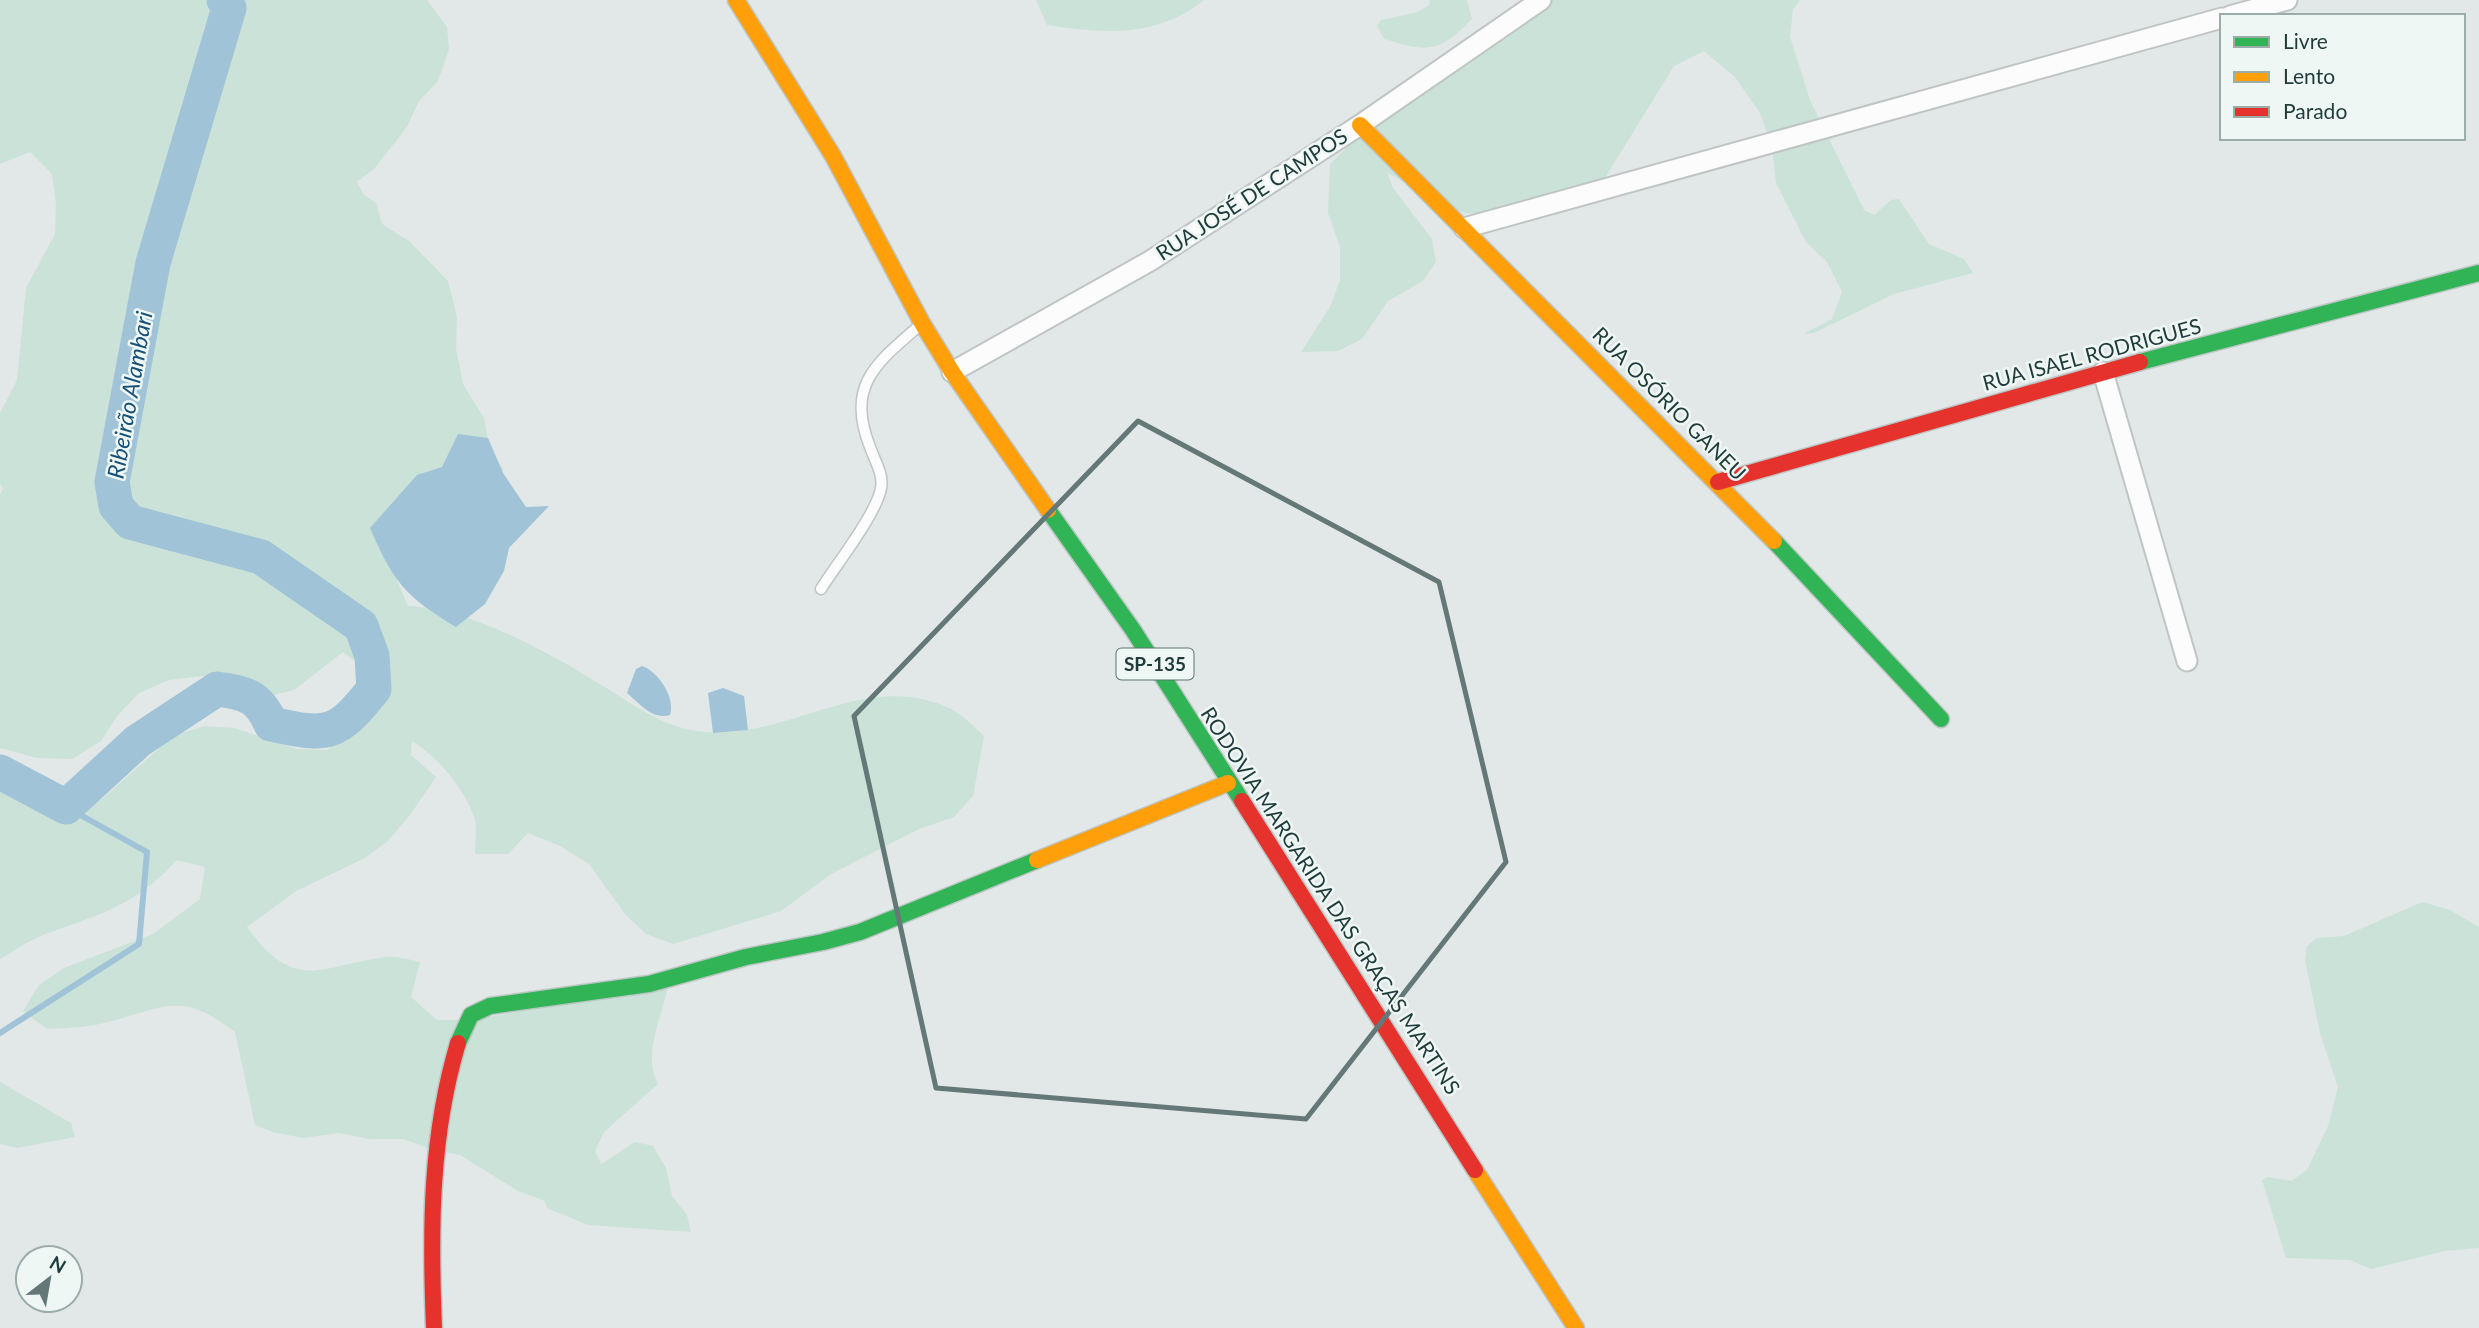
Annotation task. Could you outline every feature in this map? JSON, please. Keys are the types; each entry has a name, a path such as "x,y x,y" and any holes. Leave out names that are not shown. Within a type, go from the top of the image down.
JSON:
{"street":[{"path":"717,0 741,8"},
{"name":"RUA JOSÉ DE CAMPOS","path":"952,372 1150,261 1360,125 1541,0"},
{"path":"2237,14 2287,0"},
{"name":"RODOVIA MARGARIDA DAS GRAÇAS MARTINS","path":"741,8 833,156 922,323 952,372 1133,630 1576,1328"},
{"path":"1464,228 2220,19"},
{"name":"RUA OSÓRIO GANEU","path":"1360,125 1718,482 1941,719"},
{"name":"RUA ISAEL RODRIGUES","path":"1718,482 2103,372 2479,272"},
{"path":"2103,372 2187,661"},
{"path":"434,1328 430,1230 433,1170 457,1044 468,1020 477,1011 499,1004 632,988 746,957 842,938 1228,783"}],"lane":[{"path":"821,589 876,503 882,486 860,418 861,399 870,372 922,323"}],"highlighted area":[{"path":"1138,421 1439,582 1506,862 1306,1119 936,1088 854,716"}],"green space":[{"path":"0,0 427,0 447,27 449,49 438,81 419,101 407,127 374,169 357,182 364,195 376,203 382,224 409,241 448,281 457,317 456,349 463,384 484,418 489,446 503,469 497,480 395,560 397,581 408,606 456,614 506,633 555,658 646,712 683,728 730,732 762,727 856,701 887,697 919,698 951,709 984,736 973,796 954,817 919,829 831,874 781,911 673,944 646,934 625,914 589,864 560,846 528,833 508,854 475,854 475,820 465,797 441,765 412,741 411,755 436,777 388,841 363,859 296,891 247,927 280,962 295,968 326,969 387,957 420,962 411,997 437,1020 471,1020 668,986 653,1048 652,1060 658,1084 604,1132 595,1151 601,1164 635,1142 653,1146 666,1168 672,1196 687,1215 691,1232 588,1225 547,1208 545,1201 518,1191 460,1155 430,1149 403,1139 370,1139 339,1133 303,1138 255,1125 235,1032 189,1007 163,1007 96,1025 47,1029 23,1011 39,985 64,968 153,934 200,899 205,867 177,860 131,899 37,937 0,959 0,789 10,795 73,809 102,799 173,736 204,726 235,728 297,749 328,750 363,701 367,671 343,652 294,690 261,698 231,683 203,676 169,680 139,693 117,716 101,741 72,759 37,758 0,748 0,495 3,488 0,484 0,413 17,380 26,288 55,234 56,204 52,174 30,152 0,164"},
{"path":"1036,0 1204,0 1167,21 1148,27 1108,31 1047,25"},
{"path":"1430,0 1467,0 1472,19 1450,39 1432,47 1422,48 1384,39 1377,26 1381,20 1418,12 1429,5"},
{"path":"1538,0 1800,0 1793,9 1790,37 1810,100 1864,210 1874,215 1891,200 1899,199 1929,244 1964,259 1973,273 1894,294 1814,333 1803,334 1832,319 1842,292 1827,262 1806,242 1776,183 1772,147 1760,113 1735,77 1704,51 1674,66 1603,181 1577,185 1482,216 1449,209 1387,172 1393,188 1432,239 1436,262 1423,281 1388,301 1362,339 1338,351 1301,352 1330,307 1340,280 1340,247 1328,213 1330,164 1384,111"},
{"path":"2422,902 2450,910 2479,927 2479,1248 2445,1251 2371,1269 2350,1260 2286,1258 2262,1180 2268,1177 2291,1181 2307,1170 2328,1126 2338,1087 2320,1033 2305,960 2307,946 2317,938 2344,936"},
{"path":"0,1082 71,1123 75,1137 17,1148 0,1144"}],"water":[{"path":"458,434 488,438 503,473 526,507 549,506 509,548 504,571 485,604 456,627 424,606 403,586 386,562 370,528 417,475 442,467"},
{"path":"642,666 654,673 668,693 670,715 652,713 627,693 636,669"},
{"path":"723,688 744,696 748,730 713,733 708,693"}],"waterway":[{"name":"Ribeirão Alambari","path":"0,772 66,807 138,741 217,689 244,694 262,707 271,724 319,731 340,724 374,689 372,656 361,626 261,557 130,522 116,506 112,482 153,263 229,8 224,0"},
{"path":"0,1033 139,944 147,852 66,807"}],"traffic: fast":[{"path":"2140,362 2479,273"},
{"path":"1048,510 1133,630 1242,801"},
{"path":"1774,541 1941,719"},
{"path":"458,1043 471,1015 490,1006 649,984 746,957 823,942 860,932 1037,860"}],"traffic: slow":[{"path":"736,0 833,156 922,323 952,372 1048,510"},
{"path":"1360,125 1774,541"},
{"path":"1037,860 1228,783"},
{"path":"1475,1170 1576,1328"}],"traffic: jam":[{"path":"1718,482 2140,362"},
{"path":"1242,801 1475,1170"},
{"path":"434,1328 434,1184 442,1114 458,1043"}]}
